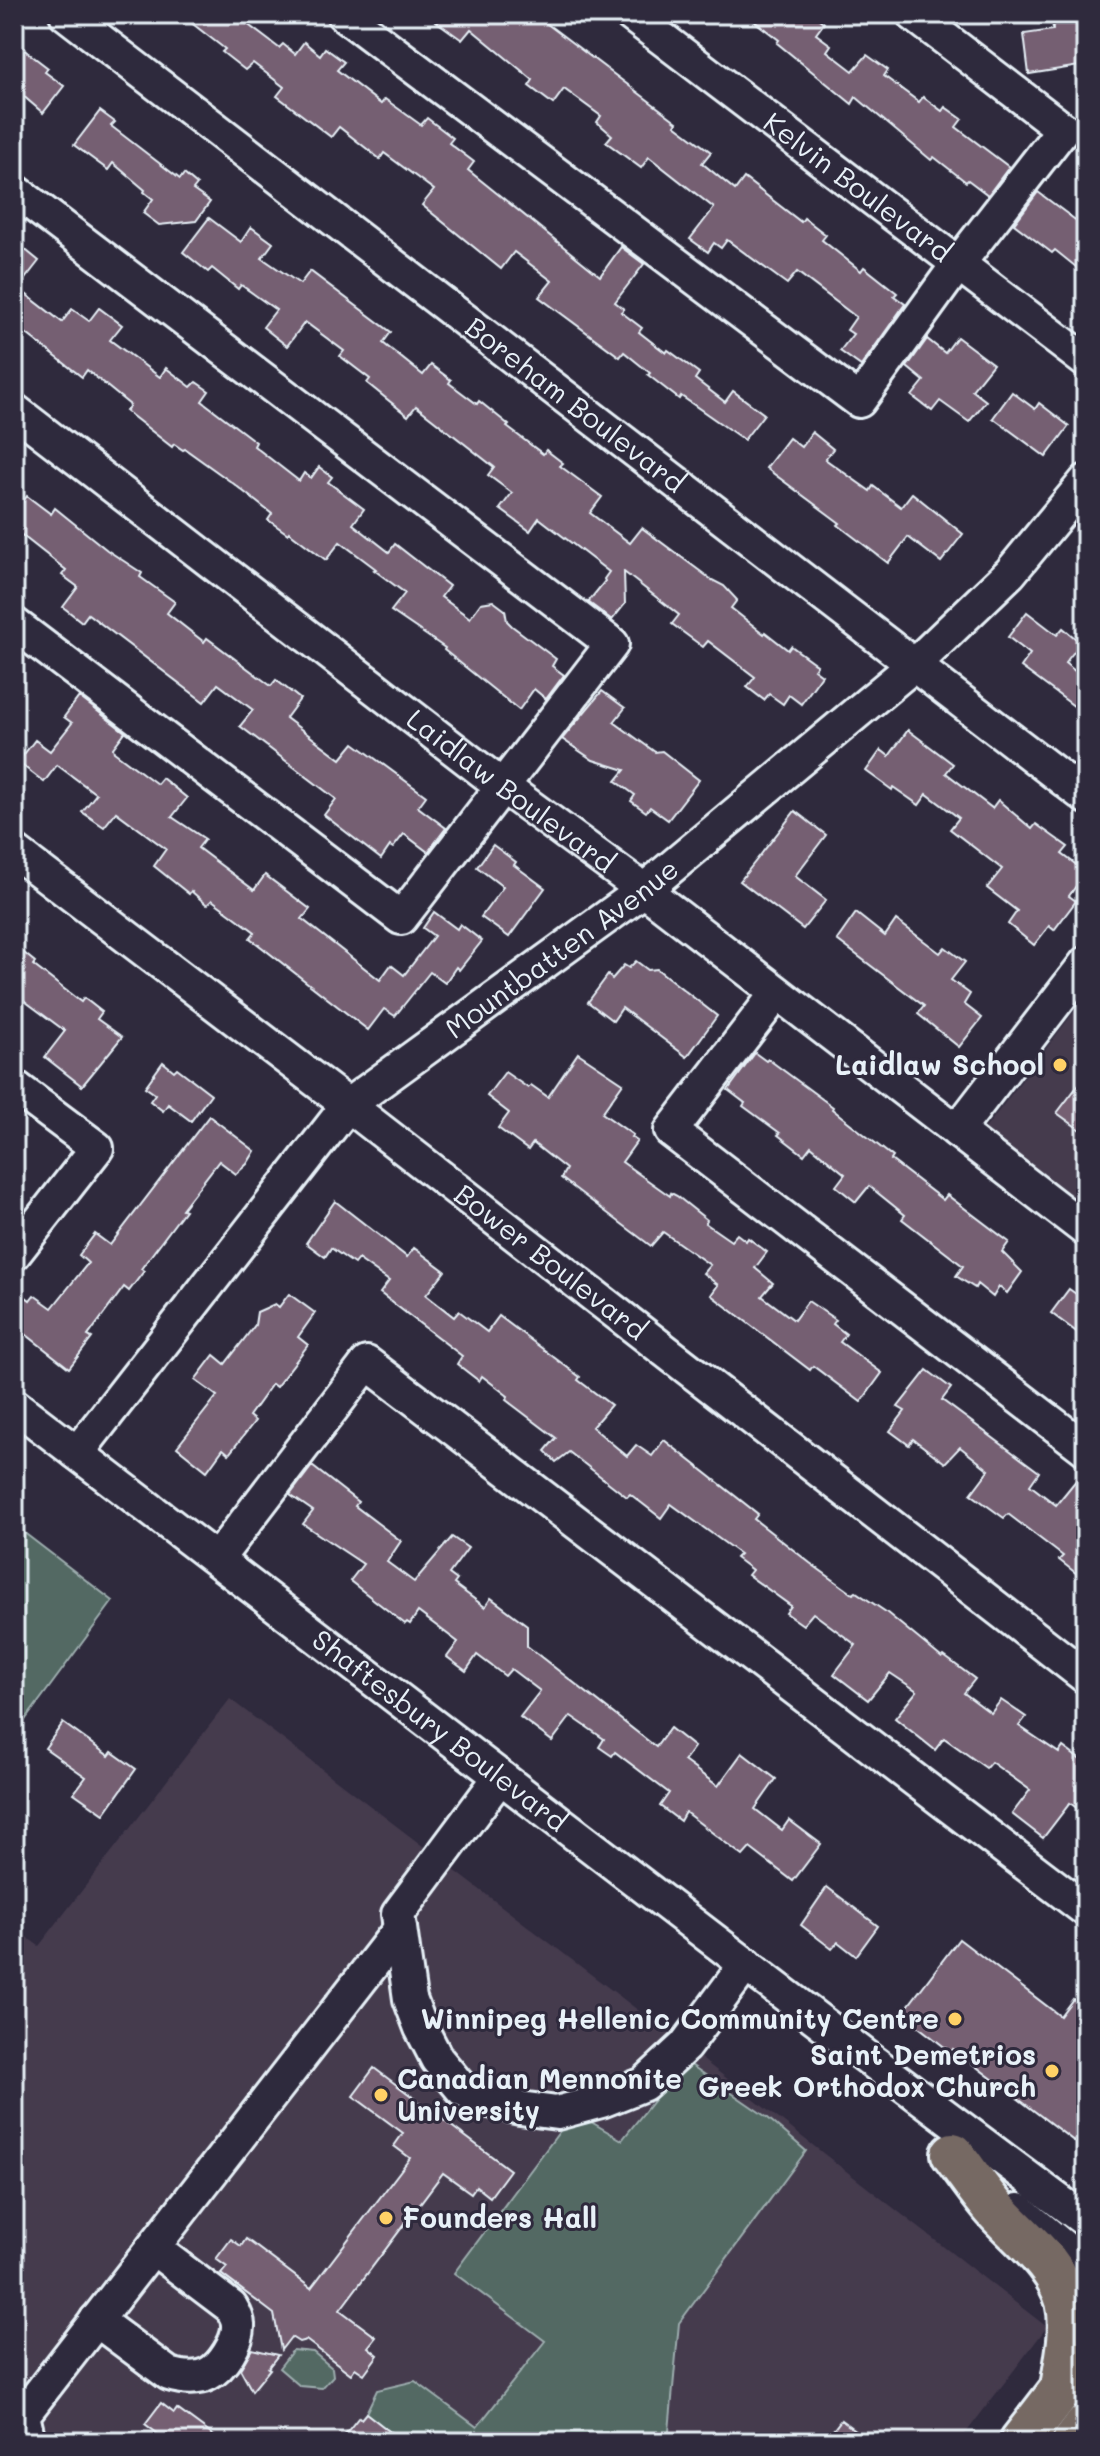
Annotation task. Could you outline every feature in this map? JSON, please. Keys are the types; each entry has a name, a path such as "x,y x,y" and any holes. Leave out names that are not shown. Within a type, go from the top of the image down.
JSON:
{"main road":[{"path":"953,2154 995,2209 1043,2257 1067,2302 1074,2373 1021,2442"}],"street":[{"name":"Boreham Boulevard","path":"66,14 1086,797"},
{"path":"343,14 859,401 958,264 1063,129 913,14"},
{"name":"Kelvin Boulevard","path":"630,14 1086,361"},
{"path":"14,190 612,644 401,918 14,624"},
{"name":"Laidlaw Boulevard","path":"14,410 1086,1230"},
{"name":"Mountbatten Avenue","path":"77,1453 348,1105 644,890 915,664 1010,573 1086,481"},
{"name":"Bower Boulevard","path":"14,851 348,1105 1086,1677"},
{"path":"957,1131 1086,963"},
{"path":"777,993 671,1131 1086,1449"},
{"path":"14,1086 97,1148 14,1254"},
{"path":"217,1559 367,1363 1086,1910"},
{"name":"Shaftesbury Boulevard","path":"14,1405 1086,2221"},
{"path":"500,1777 398,1914 410,1999 437,2059 462,2089 485,2100 557,2113 601,2101 644,2084 685,2046 746,1964"},
{"path":"32,2442 23,2415 400,1929"},
{"name":"Shaftesbury Boulevard","path":"864,2055 953,2154 1086,2266"},
{"path":"96,2320 169,2374 181,2377 210,2373 229,2352 239,2327 231,2307 153,2248"}],"shaded area":[{"name":"Laidlaw School","path":"1086,996 1086,1214 981,1134"},
{"name":"Canadian Mennonite University","path":"230,1699 1047,2327 959,2442 14,2442 14,1928 39,1946"}],"green space":[{"path":"14,1525 113,1601 14,1735"},
{"path":"685,2061 768,2118 806,2151 679,2323 668,2442 403,2442 366,2413 377,2390 415,2381 477,2427 545,2341 454,2273 574,2112 622,2140"},
{"path":"293,2350 313,2352 332,2368 333,2376 322,2388 300,2386 279,2368"}],"building":[{"path":"180,14 234,14 279,48 283,44 295,54 304,42 320,55 325,48 344,62 337,70 381,104 385,99 421,125 427,118 453,138 449,143 474,162 468,170 600,276 621,247 644,264 615,302 624,309 621,312 642,328 639,332 699,373 695,379 725,402 733,391 764,414 744,440 681,396 679,399 624,352 620,357 539,297 552,281 514,252 501,269 422,205 434,190 384,153 380,159 339,127 331,137 277,96 284,87 253,63 245,70 222,52 225,49"},
{"path":"426,14 534,14 677,122 675,125 711,152 702,163 735,190 744,178 801,222 804,218 826,235 822,240 861,271 864,267 897,293 894,296 905,304 861,366 840,351 853,334 847,330 856,317 797,272 787,284 727,240 721,248 714,243 708,252 690,239 714,208 649,157 641,168 606,142 612,135 597,122 601,116 564,89 553,104 529,86 533,80 471,29 462,40"},
{"path":"745,14 813,14 824,23 816,34 831,45 827,51 853,71 867,55 888,70 884,76 919,102 923,97 942,111 945,107 962,119 956,127 1009,167 988,195 934,157 931,160 856,97 852,104"},
{"path":"1052,14 1084,14 1086,65 1029,74 1024,34 1053,30"},
{"path":"14,42 48,68 45,72 64,86 43,113 14,88"},
{"path":"100,111 115,122 111,126 180,179 184,174 197,185 193,190 210,202 196,221 159,225 143,213 153,199 145,190 113,163 108,170 74,145"},
{"path":"1038,192 1086,228 1086,275 1055,250 1052,253 1014,224"},
{"path":"209,218 241,242 251,227 273,243 262,258 300,284 310,271 391,332 383,343 423,375 431,365 451,380 449,383 477,404 479,401 543,454 546,450 563,463 560,466 602,497 590,513 630,543 642,528 724,586 737,600 731,608 788,650 791,646 817,665 814,669 822,675 801,704 789,695 783,704 769,694 764,700 747,687 755,677 708,641 703,647 672,624 679,615 624,572 625,604 612,620 588,602 609,572 539,518 530,531 500,509 512,493 488,475 494,467 416,406 408,416 367,383 370,379 340,356 344,351 305,322 287,346 263,327 276,310 241,285 238,289 212,268 208,272 183,252"},
{"path":"22,247 39,261 18,288 62,322 72,309 89,321 99,308 122,325 110,340 160,377 166,368 191,387 196,382 209,391 202,401 256,442 254,446 299,481 304,473 311,478 319,467 332,477 328,482 364,509 353,524 389,552 395,544 449,586 441,597 470,618 481,603 493,601 505,610 507,621 556,659 552,666 564,675 546,699 534,689 519,710 445,648 391,611 405,593 376,569 340,542 326,560 268,520 272,514 234,484 185,449 174,444 172,447 126,411 130,405 87,370 82,377 14,324 14,257"},
{"path":"957,337 993,364 972,390 986,401 969,422 940,401 932,411 912,396 924,381 907,367 927,339 945,353"},
{"path":"1012,392 1035,409 1039,403 1069,426 1046,457 993,418"},
{"path":"812,432 833,449 825,459 870,491 873,486 901,507 912,493 963,534 941,562 908,537 888,563 766,468 789,438 801,447"},
{"path":"27,496 51,514 55,508 107,550 142,573 140,577 175,602 167,613 204,642 207,638 271,686 276,680 300,699 286,718 341,759 354,743 426,796 418,807 446,828 428,852 404,834 381,859 324,815 336,799 240,726 253,710 218,684 204,702 88,614 82,622 63,607 78,587 62,575 66,570 14,529 14,514"},
{"path":"1027,612 1057,635 1063,628 1081,643 1065,663 1086,680 1086,715 1021,667 1030,654 1008,637"},
{"path":"602,691 625,708 614,722 655,752 662,751 699,780 668,820 650,807 646,812 631,801 635,795 616,781 625,770 593,760 562,739"},
{"path":"79,697 125,732 113,748 114,752 157,784 162,778 187,798 172,817 205,839 198,848 254,890 265,875 310,909 302,919 380,980 391,965 404,975 434,936 423,928 434,912 457,929 460,924 482,941 445,983 430,972 395,1016 384,1009 368,1030 250,938 255,932 212,900 207,905 191,891 189,894 154,866 166,849 116,812 104,827 82,812 96,794 57,765 44,782 18,762 35,740 50,751 72,723 64,717"},
{"path":"908,730 953,764 946,773 992,808 998,800 1032,829 1036,824 1068,847 1062,854 1086,872 1069,896 1076,901 1054,930 1049,926 1034,945 1008,924 1017,911 987,888 1002,869 950,829 959,818 927,794 919,805 866,771 881,750 889,756"},
{"path":"795,811 826,835 795,876 826,900 803,929 740,881"},
{"path":"493,845 545,888 509,937 481,917 503,887 477,867"},
{"path":"856,913 885,936 896,920 940,953 945,947 965,962 951,980 970,994 964,1004 982,1018 959,1047 918,1014 924,1006 837,940"},
{"path":"14,945 35,962 33,965 81,1002 84,998 102,1012 97,1019 122,1037 82,1086 45,1057 65,1031 14,993"},
{"path":"636,961 648,970 657,969 717,1016 687,1057 622,1008 613,1021 588,1002 608,975 612,979 624,965 629,968"},
{"path":"578,1053 623,1083 602,1113 637,1141 622,1162 670,1196 671,1193 677,1196 707,1220 705,1223 731,1241 737,1234 767,1252 755,1268 773,1283 762,1296 794,1320 808,1301 836,1320 833,1324 846,1334 840,1342 882,1373 861,1402 813,1366 810,1370 711,1295 718,1285 703,1273 710,1265 663,1232 651,1246 561,1178 566,1169 533,1143 528,1150 498,1128 509,1113 487,1096 505,1072 548,1097"},
{"path":"755,1053 766,1061 768,1059 833,1107 893,1157 891,1160 943,1200 947,1195 1009,1242 1002,1252 1022,1272 1007,1293 999,1287 993,1297 977,1284 975,1288 956,1276 963,1266 902,1219 905,1215 869,1186 856,1202 836,1186 845,1174 811,1146 804,1155 743,1106 745,1103 728,1090"},
{"path":"163,1062 174,1071 177,1068 211,1094 191,1121 168,1104 163,1111 150,1101 155,1094 145,1087"},
{"path":"1086,1075 1086,1134 1057,1113"},
{"path":"209,1116 255,1151 236,1174 219,1161 141,1269 144,1271 129,1291 124,1287 69,1368 14,1325 14,1288 30,1300 34,1295 52,1308 88,1263 79,1255 95,1234 110,1245"},
{"path":"335,1201 407,1257 414,1248 445,1271 426,1295 454,1317 459,1311 487,1332 499,1316 580,1377 578,1380 611,1405 592,1427 627,1456 636,1445 652,1456 664,1440 758,1514 754,1519 810,1563 853,1594 856,1592 886,1612 942,1658 944,1656 975,1679 964,1693 991,1713 1001,1700 1026,1717 1019,1726 1059,1753 1063,1747 1086,1764 1086,1815 1070,1803 1043,1838 1012,1814 1030,1790 991,1762 986,1768 944,1738 935,1750 895,1718 917,1691 890,1673 868,1700 834,1674 856,1645 813,1613 803,1625 786,1613 791,1606 748,1575 752,1570 736,1558 740,1554 671,1504 661,1518 630,1494 627,1497 569,1452 556,1462 545,1451 556,1438 506,1400 508,1396 482,1376 479,1381 457,1364 462,1356 380,1293 389,1281 358,1259 354,1264 331,1248 325,1257 306,1243"},
{"path":"1069,1289 1086,1301 1086,1339 1051,1313"},
{"path":"289,1294 315,1313 298,1337 308,1345 276,1387 272,1384 249,1416 255,1421 229,1454 223,1449 207,1471 177,1447 217,1396 195,1380 214,1355 225,1364 255,1325 257,1312 275,1304 279,1307"},
{"path":"927,1370 951,1388 942,1400 1039,1472 1030,1485 1056,1505 1086,1468 1086,1581 1059,1560 1063,1556 1008,1514 1004,1518 971,1494 989,1470 960,1447 945,1463 913,1439 909,1445 890,1431 905,1411 898,1407"},
{"path":"312,1466 358,1502 355,1506 401,1541 387,1562 414,1582 452,1537 468,1548 449,1574 457,1580 454,1584 485,1607 491,1598 527,1625 527,1646 656,1747 670,1728 694,1747 684,1761 718,1786 742,1753 776,1779 755,1809 782,1830 789,1820 821,1844 793,1881 750,1848 743,1856 685,1812 680,1821 660,1806 669,1793 615,1752 612,1756 599,1747 604,1739 571,1716 552,1741 520,1717 540,1691 511,1669 505,1676 477,1655 466,1671 447,1657 458,1642 418,1612 410,1624 405,1624 350,1581 363,1564 303,1524 313,1511 290,1495"},
{"path":"63,1723 109,1756 112,1752 136,1769 104,1814 74,1793 86,1777 45,1748"},
{"path":"827,1887 878,1926 856,1956 838,1942 832,1949 801,1925"},
{"path":"959,1939 1060,2016 1073,1999 1086,2009 1086,2136 1079,2145 902,2014"},
{"name":"Founders Hall","path":"374,2068 510,2170 490,2197 476,2186 471,2193 443,2173 340,2310 376,2337 368,2347 378,2355 364,2374 355,2368 351,2374 306,2340 299,2342 291,2337 281,2350 274,2314 221,2274 227,2267 216,2259 231,2239 241,2246 246,2239 311,2288 410,2158 394,2146 403,2133 353,2096"},
{"path":"252,2349 278,2355 252,2391 240,2369"},
{"path":"161,2403 174,2413 177,2409 222,2442 152,2442 158,2434 145,2424"},
{"path":"366,2413 403,2442 339,2442"},
{"path":"841,2420 871,2442 824,2442"}],"place":[{"name":"Laidlaw School","path":"1060,1065"},
{"name":"Winnipeg Hellenic Community Centre","path":"955,2019"},
{"name":"Saint Demetrios Greek Orthodox Church","path":"1052,2071"},
{"name":"Canadian Mennonite University","path":"381,2095"},
{"name":"Founders Hall","path":"386,2218"}]}
